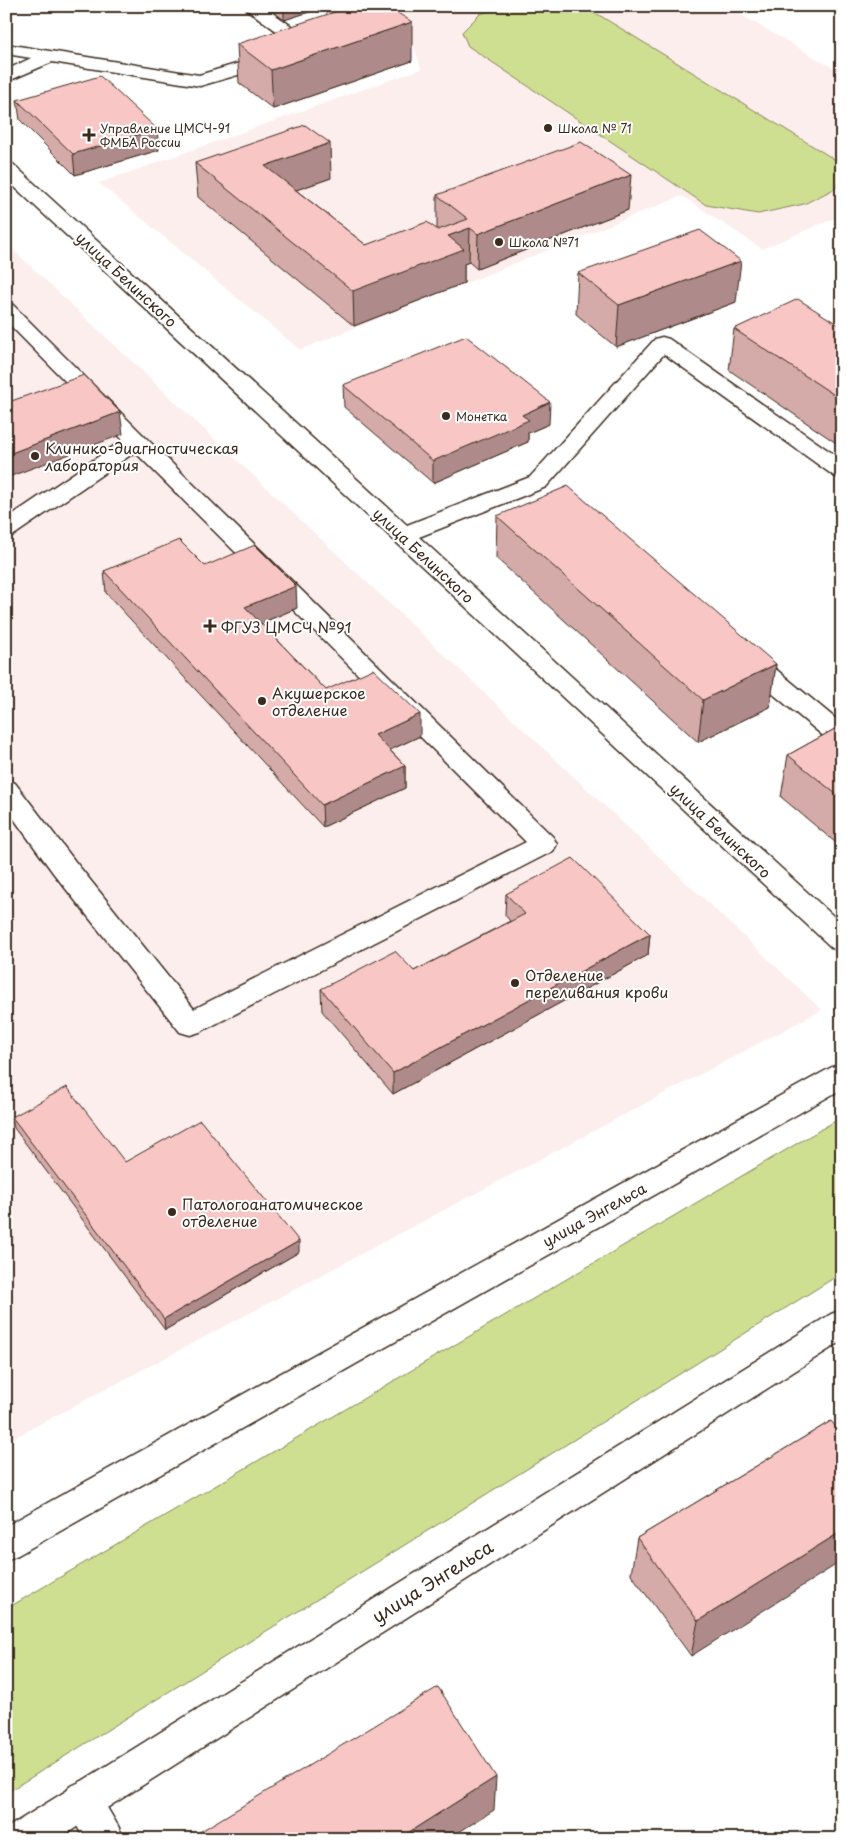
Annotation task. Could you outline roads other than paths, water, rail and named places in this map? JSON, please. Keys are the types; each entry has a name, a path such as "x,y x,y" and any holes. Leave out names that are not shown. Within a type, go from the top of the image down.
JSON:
{"street":[{"path":"6,49 200,81 311,48 251,6"},
{"path":"6,77 50,56"},
{"name":"улица Белинского","path":"6,168 842,941"},
{"path":"6,309 544,844 190,1024 64,867 6,789"},
{"path":"403,535 545,489 662,343 842,471"},
{"path":"6,530 136,440"},
{"path":"728,642 842,738"},
{"name":"улица Энгельса","path":"6,1544 842,1075"},
{"name":"улица Энгельса","path":"23,1839 82,1800 839,1332"},
{"path":"82,1800 105,1839"}],"place":[{"name":"Школа № 71","path":"548,128"},
{"name":"Управление ЦМСЧ-91 ФМБА России","path":"89,135"},
{"name":"Школа №71","path":"499,242"},
{"name":"Монетка","path":"446,416"},
{"name":"Клинико-диагностическая лаборатория","path":"35,456"},
{"name":"ФГУЗ ЦМСЧ №91","path":"210,626"},
{"name":"Акушерское отделение","path":"262,701"},
{"name":"Отделение переливания крови","path":"515,983"},
{"name":"Патологоанатомическое отделение","path":"172,1212"}]}
